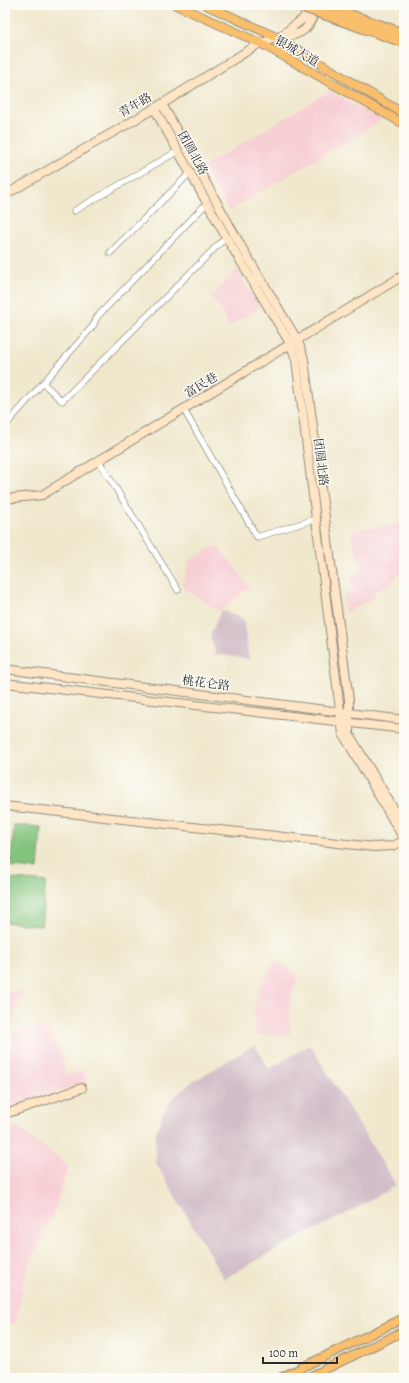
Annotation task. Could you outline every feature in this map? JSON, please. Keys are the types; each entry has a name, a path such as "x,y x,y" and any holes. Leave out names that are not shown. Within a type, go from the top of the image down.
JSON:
{"highway":[{"path":"302,5 322,8 404,34"},
{"path":"322,8 404,42"}],"main road":[{"name":"银城大道","path":"176,5 260,43 404,124"},
{"name":"银城大道","path":"206,5 278,38 404,114"},
{"path":"278,38 304,18 302,5"},
{"path":"278,38 297,36 311,23 322,8"},
{"name":"青年路","path":"5,195 158,106 260,43 278,38"},
{"name":"团圆北路","path":"158,106 178,151 226,237 304,359 350,713 345,721 343,734 404,840"},
{"name":"团圆北路","path":"158,106 242,246 294,343 341,712 350,734 404,826"},
{"name":"富民巷","path":"5,498 42,495 99,462 404,275"},
{"name":"桃花仑路","path":"5,669 404,720"},
{"name":"桃花仑路","path":"5,683 404,729"},
{"path":"5,806 374,847 392,846 404,840"},
{"path":"5,1114 82,1088"},
{"path":"280,1378 404,1318"},
{"path":"307,1378 404,1332"}],"street":[{"path":"74,211 178,151"},
{"path":"110,253 190,173"},
{"path":"5,426 93,326 97,317 207,203"},
{"path":"43,383 62,401 226,237"},
{"path":"184,410 257,537 316,519"},
{"path":"99,462 178,590"}],"shaded area":[{"path":"330,91 382,120 229,211 203,167"},
{"path":"237,269 260,307 229,326 212,297"},
{"path":"404,523 404,570 388,585 375,592 374,598 345,613 344,595 353,590 351,576 363,569 349,531"},
{"path":"217,545 250,587 219,611 182,587 189,561"},
{"path":"221,610 243,619 249,659 216,654 210,636"},
{"path":"276,960 298,975 290,1000 290,1034 256,1036 254,1010 256,1001 261,985"},
{"path":"5,990 24,992 14,1014 14,1026 5,1025"},
{"path":"45,1026 62,1055 66,1075 83,1070 87,1082 5,1109 5,1060 8,1060 14,1032"},
{"path":"255,1045 269,1069 310,1045 396,1185 353,1210 288,1243 224,1279 156,1163 155,1136 162,1115 172,1099 192,1082"},
{"path":"5,1125 15,1126 69,1166 54,1211 25,1276 16,1324 5,1325"}],"green space":[{"path":"14,825 41,827 38,869 11,867"},
{"path":"5,878 46,882 41,926 5,922"}]}
